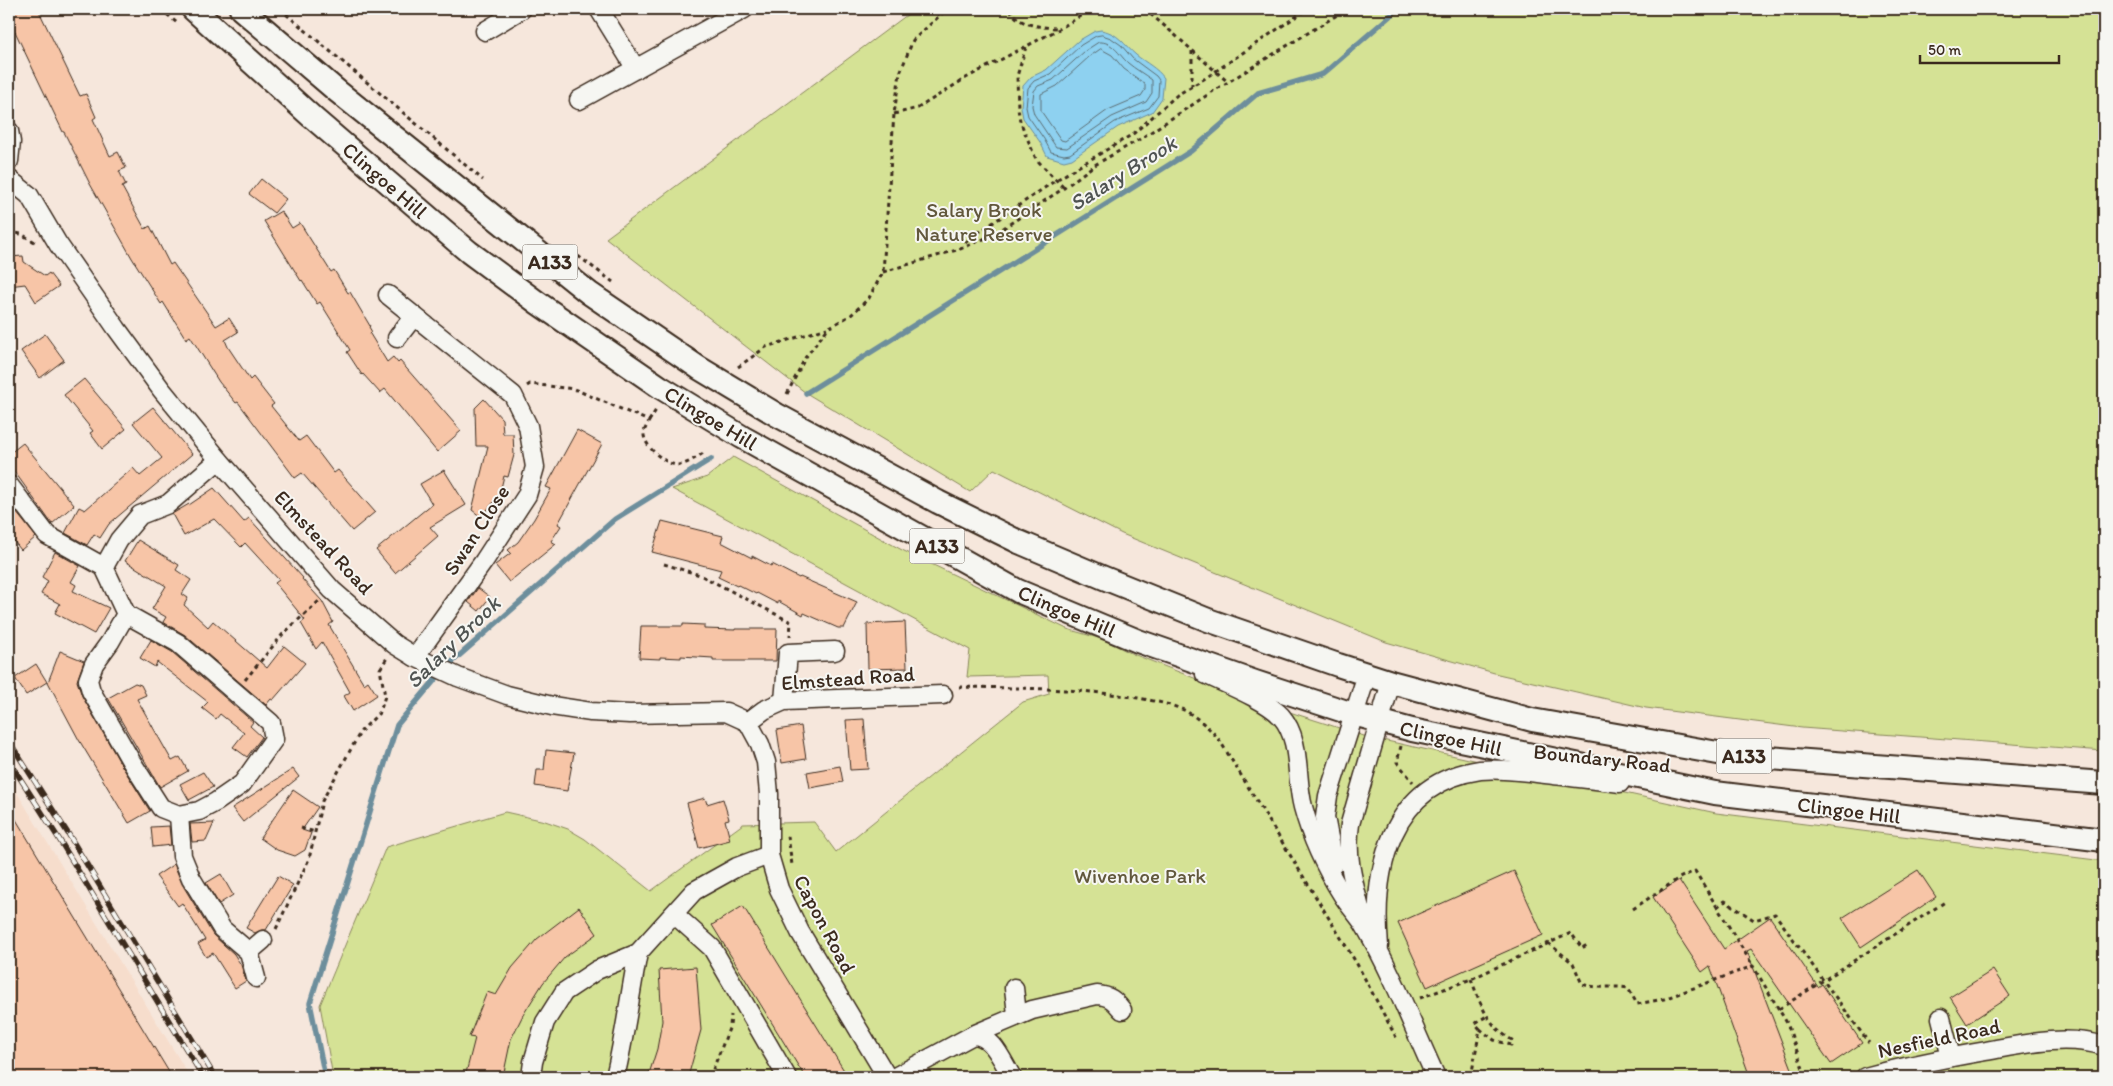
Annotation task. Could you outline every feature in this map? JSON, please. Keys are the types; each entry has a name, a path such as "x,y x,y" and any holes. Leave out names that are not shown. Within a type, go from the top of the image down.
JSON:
{"main road":[{"name":"Clingoe Hill","path":"192,9 312,118 469,252 538,303 660,387 742,437 1018,591 1138,641 1380,722 1715,793 2104,840"},
{"name":"Clingoe Hill","path":"241,9 337,90 589,293 699,368 742,394 930,497 1019,542 1208,620 1367,674"},
{"name":"A133","path":"1367,674 1391,682"},
{"name":"Clingoe Hill","path":"1391,682 1532,720 1728,755 2104,783"}],"street":[{"path":"485,31 522,9"},
{"path":"599,9 636,69"},
{"path":"580,100 744,9"},
{"path":"9,131 11,142 9,161"},
{"name":"Elmstead Road","path":"9,178 29,195 58,244 117,329 161,389 220,460 332,590 394,644 415,657 458,678 507,696 591,712 630,714 726,712 748,722 764,710 784,701 943,695"},
{"name":"Swan Close","path":"388,295 513,395 528,426 535,468 527,495 484,561 415,657"},
{"path":"397,338 414,316"},
{"path":"104,567 119,540 140,515 168,504 220,460"},
{"path":"9,485 47,535 104,567 126,614 178,643 271,723 274,739 242,784 199,811 179,815 161,808 91,691 88,680 94,664 110,642 126,614"},
{"name":"Boundary Road","path":"1138,641 1270,707 1282,716 1295,748 1301,801 1310,831 1343,896 1364,925 1380,954 1436,1077"},
{"path":"784,701 788,653 835,652"},
{"name":"Boundary Road","path":"1343,896 1328,840 1325,817 1328,796 1367,674"},
{"name":"Boundary Road","path":"1364,925 1349,862 1348,839 1350,824 1391,682"},
{"name":"Capon Road","path":"748,722 760,744 766,762 769,794 769,855 779,889 800,932 887,1077"},
{"name":"Boundary Road","path":"1380,954 1377,900 1385,851 1392,833 1405,814 1423,794 1450,778 1482,770 1502,770 1715,793"},
{"path":"179,815 182,856 191,878 222,929 249,952 256,978"},
{"path":"531,1077 533,1062 545,1022 564,992 597,970 638,953 694,891 737,867 769,855"},
{"path":"674,914 712,948 787,1077"},
{"path":"249,952 268,937"},
{"path":"615,1077 622,1048 628,1002 638,953"},
{"path":"1014,988 1017,1014"},
{"path":"895,1077 973,1035 1017,1014 1098,995 1114,999 1122,1010"},
{"path":"1940,1018 1951,1057"},
{"path":"973,1035 982,1035 990,1041 1012,1077"},
{"name":"Nesfield Road","path":"1865,1077 1951,1057 2023,1044 2073,1040 2104,1046"}],"path":[{"path":"280,9 484,180"},
{"path":"929,9 940,15"},
{"path":"743,373 736,368 766,347 828,328 851,315 869,298 883,272 894,114 900,73 913,40 947,9"},
{"path":"1010,9 1012,13 1032,26 1059,28"},
{"path":"894,114 918,108 966,78 1092,9"},
{"path":"1144,9 1171,30 1228,82"},
{"path":"960,249 969,239 1056,180 1132,134 1177,94 1215,71 1307,9"},
{"path":"883,272 960,249 993,235 1064,188 1093,166 1140,139 1347,9"},
{"path":"1026,46 1017,76 1019,115 1036,159 1064,188"},
{"path":"1192,51 1192,86"},
{"path":"574,253 620,288"},
{"path":"787,394 806,358 828,328"},
{"path":"513,395 530,384 574,389 649,421"},
{"path":"782,397 790,401"},
{"path":"656,410 644,432 645,438 657,456 676,465 694,460 705,452"},
{"path":"664,564 700,575 791,622 788,653"},
{"path":"236,692 283,634 332,590"},
{"path":"268,937 279,926 309,859 322,801 361,731 380,712 386,696 380,669 394,644"},
{"path":"943,695 950,687 1089,691 1167,704 1185,711 1203,723 1220,741 1337,931 1402,1047"},
{"path":"1398,762 1423,794"},
{"path":"301,828 315,832"},
{"path":"788,830 795,874"},
{"path":"1633,909 1680,878 1695,871 1787,1023 1806,1077"},
{"path":"1717,907 1725,900 1754,920 1775,914 1869,1043"},
{"path":"1779,1009 1945,902"},
{"path":"1414,993 1417,999 1471,979 1571,933 1582,948 1589,944"},
{"path":"1548,943 1573,963 1582,984 1594,988 1615,985 1628,988 1637,1004 1664,999 1753,966"},
{"path":"1471,979 1487,1016 1500,1033 1512,1040 1511,1046 1494,1040 1475,1023 1487,1016"},
{"path":"710,1077 730,1026 733,985"},
{"path":"1471,1077 1480,1029"}],"shaded area":[{"path":"9,781 16,791 190,1077 9,1077"}],"green space":[{"name":"Salary Brook Nature Reserve","path":"915,9 2104,9 2104,751 1802,728 1646,708 1498,674 1386,642 1122,534 994,469 970,492 806,393 606,238"},
{"name":"Wivenhoe Park","path":"733,457 902,550 1067,629 1102,639 1133,654 1240,696 1364,736 1716,813 2104,861 2104,1077 333,1077 320,1005 386,847 505,812 545,821 568,829 585,839 651,891 743,824 814,822 836,852 1023,702 1049,694 1048,675 967,677 970,650 672,489 707,477"}],"water":[{"path":"1101,30 1117,37 1136,55 1161,74 1164,78 1162,98 1152,112 1118,127 1072,159 1064,161 1047,156 1040,142 1023,118 1021,107 1023,86 1031,77 1046,70 1078,41 1095,31"}],"building":[{"path":"9,9 38,9 80,96 86,94 96,117 93,119 110,156 118,152 126,168 119,171 126,185 122,187 145,229 150,226 170,265 173,263 216,326 229,318 238,332 225,340 228,347 250,380 253,377 274,404 271,406 299,441 306,436 334,473 338,470 375,512 352,531 302,473 295,478 238,402 236,403 219,382 190,336 186,339 163,302 161,304 132,258 63,132 9,19"},
{"path":"261,179 286,199 274,213 249,194"},
{"path":"281,211 292,228 300,223 331,272 334,270 348,293 350,292 370,326 372,332 370,334 387,362 393,357 398,363 400,361 461,431 437,452 385,389 380,393 362,375 347,352 350,350 320,302 317,304 301,281 264,221"},
{"path":"23,256 24,262 45,276 49,273 59,286 36,302 25,284 9,286 9,257"},
{"path":"45,334 64,360 40,378 21,351"},
{"path":"84,379 126,429 102,449 90,433 93,431 64,395"},
{"path":"484,399 502,419 503,434 513,434 514,455 508,477 504,476 499,496 481,517 472,510 488,446 476,446 475,408"},
{"path":"153,407 192,454 109,524 100,538 94,534 87,545 65,533 79,507 85,510 133,468 140,476 162,458 133,423"},
{"path":"577,430 602,444 558,524 561,526 551,541 556,544 509,582 495,565 511,553 508,550 518,542 534,519 551,489 546,487"},
{"path":"23,443 74,505 52,524 9,464 9,454"},
{"path":"444,470 466,505 430,527 438,536 395,573 376,550 432,504 420,484"},
{"path":"214,488 244,522 249,518 322,601 333,622 329,625 364,684 368,681 377,695 353,711 344,696 350,692 322,642 316,649 301,623 305,620 275,583 279,580 245,543 241,547 214,519 184,536 172,514"},
{"path":"12,507 36,537 21,550 9,535 9,510"},
{"path":"662,521 723,536 721,542 752,558 752,556 771,566 772,564 799,578 857,602 844,628 838,628 804,613 803,615 778,601 778,604 718,577 721,570 652,552"},
{"path":"138,540 179,565 176,570 191,580 182,594 188,598 184,605 208,627 213,621 267,668 284,646 305,663 273,700 271,699 266,705 185,635 163,622 166,617 152,609 166,586 125,561"},
{"path":"55,552 80,566 71,582 76,585 73,591 109,608 94,634 55,613 60,604 41,594 48,581 42,577"},
{"path":"478,588 490,597 479,611 468,602"},
{"path":"905,622 907,668 868,669 867,624"},
{"path":"683,624 704,625 704,629 777,629 776,661 713,661 713,658 681,656 681,658 660,657 660,659 639,658 641,626 683,626"},
{"path":"151,640 172,652 253,722 250,726 262,737 247,757 233,747 244,733 220,714 216,719 202,708 208,702 157,662 155,667 140,658"},
{"path":"60,651 84,661 77,681 82,696 150,811 129,823 79,740 48,682"},
{"path":"36,664 47,682 26,695 15,678"},
{"path":"135,683 141,685 146,695 137,699 172,761 180,757 188,771 160,787 108,698"},
{"path":"864,719 868,769 850,770 846,720"},
{"path":"801,726 806,759 782,763 777,730"},
{"path":"546,750 574,753 567,791 535,786 537,770 544,770"},
{"path":"840,766 843,782 810,788 807,772"},
{"path":"293,769 299,777 243,822 232,808"},
{"path":"203,772 213,787 189,800 180,784"},
{"path":"293,790 318,807 302,830 311,833 305,850 295,856 277,850 260,838"},
{"path":"705,798 707,804 723,799 729,819 725,820 730,840 699,848 687,803"},
{"path":"9,808 172,1077 9,1077"},
{"path":"214,823 206,841 192,842 190,824"},
{"path":"169,826 171,845 153,847 151,827"},
{"path":"174,864 182,884 213,935 234,954 241,965 246,981 235,988 213,953 206,957 198,944 205,940 182,903 178,906 156,876"},
{"path":"1918,870 1936,897 1861,947 1842,918"},
{"path":"1514,871 1543,935 1427,987 1398,923"},
{"path":"221,874 233,895 219,904 206,883"},
{"path":"278,876 293,885 266,930 255,933 246,928"},
{"path":"1679,880 1724,949 1770,917 1818,987 1822,984 1862,1043 1831,1064 1751,949 1747,951 1794,1074 1785,1077 1750,1077 1710,966 1702,972 1653,897"},
{"path":"743,906 848,1077 805,1077 712,925"},
{"path":"579,907 597,934 565,957 543,983 511,1039 503,1077 465,1077 475,1038 469,1037 487,992 496,995 512,968 537,939"},
{"path":"696,967 701,1030 688,1077 648,1077 657,1049 662,1021 659,970"},
{"path":"1993,970 2010,996 1967,1024 1950,997"}],"waterway":[{"name":"Salary Brook","path":"806,393 1191,151 1258,93 1323,74 1398,9"},
{"name":"Salary Brook","path":"325,1077 310,1003 397,725 444,669 615,519 711,459"}],"railway":[{"path":"9,741 69,835 215,1077"},
{"path":"9,761 59,839 203,1077"}]}
